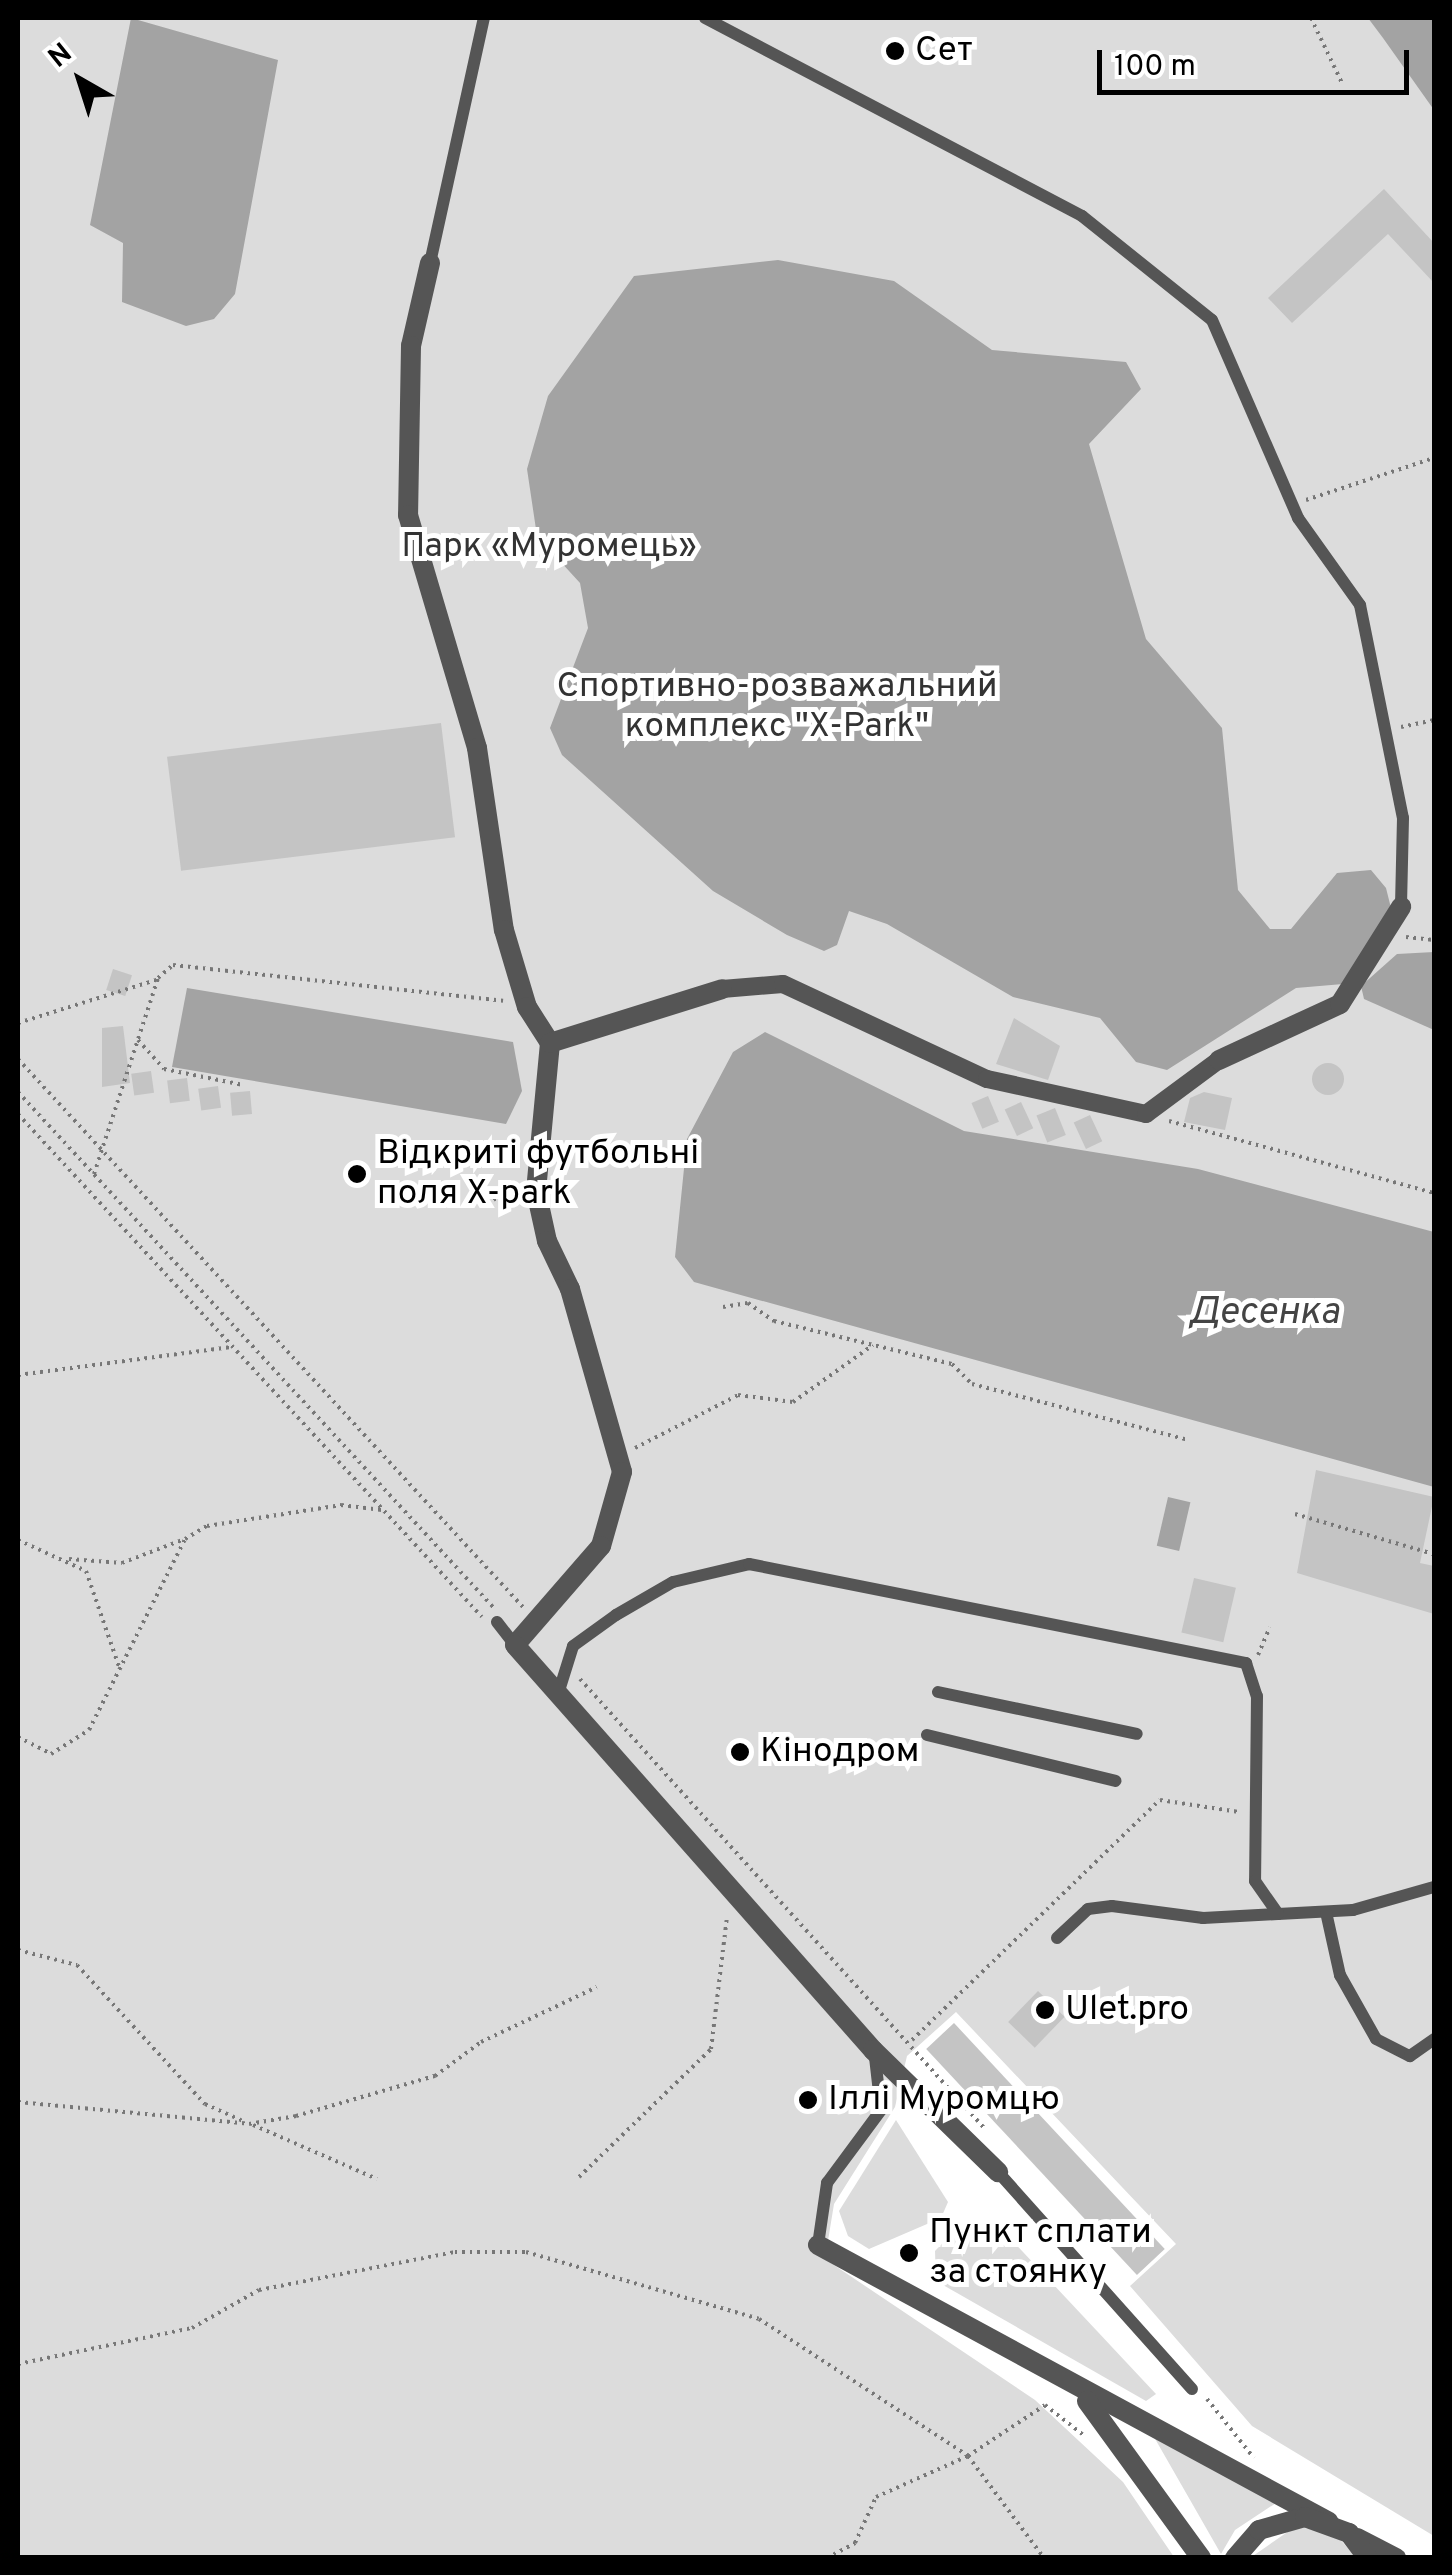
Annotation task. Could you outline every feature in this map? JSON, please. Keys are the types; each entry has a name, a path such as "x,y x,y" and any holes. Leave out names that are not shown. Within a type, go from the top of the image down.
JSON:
{"street":[{"path":"430,262 411,346 408,515 477,748 504,930 526,1006 550,1043 536,1191 618,1457 622,1490 601,1546 515,1645 873,2050 927,2094 998,2172"},
{"path":"550,1043 722,988 782,984 987,1079 1146,1114 1219,1060 1340,1004 1401,907"},
{"path":"818,2245 1083,2396 1190,2440 1396,2558"},
{"path":"1083,2396 1201,2558"},
{"path":"1234,2558 1280,2519 1329,2522"},
{"path":"1350,2534 1368,2558"}],"lane":[{"path":"430,262 484,18"},
{"path":"705,18 1082,216 1212,320 1292,504 1360,605 1403,818 1401,907"},
{"path":"558,1694 574,1646 674,1582 749,1564 1246,1663 1257,1696 1255,1881 1278,1914"},
{"path":"497,1622 515,1645"},
{"path":"938,1692 1138,1734"},
{"path":"927,1734 1115,1781"},
{"path":"1057,1938 1088,1909 1112,1906 1203,1918 1326,1912 1434,1887"},
{"path":"1326,1912 1340,1976 1376,2039 1410,2056 1434,2039"},
{"path":"818,2245 827,2183 880,2110 873,2050"},
{"path":"998,2172 1196,2391"}],"path":[{"path":"1311,18 1343,85"},
{"path":"1292,504 1434,458"},
{"path":"1386,730 1434,720"},
{"path":"1386,936 1434,940"},
{"path":"18,1023 97,997 110,1002 158,978 173,965 200,962 526,1006"},
{"path":"94,1174 158,978"},
{"path":"136,1039 164,1069 244,1085"},
{"path":"18,1059 527,1610"},
{"path":"18,1092 494,1608 497,1622"},
{"path":"18,1114 482,1617 497,1622"},
{"path":"1146,1114 1434,1193"},
{"path":"464,1205 536,1191"},
{"path":"723,1307 748,1303 774,1321 952,1364 972,1384 1188,1440"},
{"path":"618,1457 738,1394 793,1402 874,1345"},
{"path":"18,1376 232,1346"},
{"path":"18,1540 69,1559 122,1563 207,1526 341,1505 383,1510"},
{"path":"1295,1514 1434,1554"},
{"path":"18,1738 51,1754 67,1749 89,1730 185,1538"},
{"path":"69,1559 96,1592 118,1668"},
{"path":"1246,1663 1263,1652 1270,1627"},
{"path":"566,1665 912,2040 988,2132"},
{"path":"912,2040 1160,1800 1255,1814"},
{"path":"579,2178 711,2049 730,1892"},
{"path":"18,1950 77,1965 205,2104 377,2179"},
{"path":"18,2102 249,2124 399,2090 597,1987"},
{"path":"18,2364 192,2328 259,2290 455,2252 526,2252 760,2318 968,2456 1044,2558"},
{"path":"1196,2391 1264,2469"},
{"path":"827,2558 855,2543 876,2497 968,2456 1045,2404"}],"green space":[{"name":"Парк «Муромець»","path":"18,18 1434,18 1434,2536 1252,2426 1130,2286 1176,2244 956,2012 907,2056 895,2107 834,2204 825,2259 1035,2400 1123,2482 1174,2557 18,2557"},
{"path":"896,2120 948,2202 941,2218 869,2249 848,2236 839,2211"},
{"path":"993,2220 1156,2394 1146,2401 936,2281 935,2251 961,2224"},
{"path":"1154,2437 1279,2501 1235,2530 1221,2554"},
{"path":"1296,2526 1336,2535 1357,2558 1250,2558"}],"water":[{"path":"131,18 278,60 235,294 214,319 186,326 122,302 123,243 90,225"},
{"path":"1368,18 1434,18 1434,110 1383,38"},
{"path":"778,260 894,281 992,350 1126,362 1141,389 1089,444 1146,639 1222,728 1238,890 1270,929 1291,929 1337,873 1371,870 1386,888 1391,908 1343,984 1296,988 1167,1070 1136,1062 1100,1018 1013,997 887,924 849,911 837,945 824,951 787,935 713,891 562,755 550,728 588,628 580,583 537,536 527,469 548,396 634,276"},
{"path":"1434,952 1434,1030 1364,999 1361,986 1397,954"},
{"path":"187,988 513,1042 522,1091 506,1124 172,1067"},
{"name":"Десенка","path":"765,1032 964,1131 1198,1169 1434,1232 1434,1487 694,1282 675,1257 687,1139 733,1052"},
{"path":"1168,1497 1190,1502 1179,1551 1157,1546"}],"building":[{"path":"1384,189 1434,243 1434,283 1388,234 1292,323 1268,298"},
{"path":"441,723 455,837 181,871 167,757"},
{"path":"113,969 132,975 125,996 106,990"},
{"path":"1014,1018 1060,1046 1048,1080 996,1064"},
{"path":"123,1026 130,1083 102,1087 102,1028"},
{"path":"1328,1063 1339,1068 1344,1079 1339,1090 1328,1095 1317,1090 1312,1079 1317,1068"},
{"path":"151,1071 154,1093 134,1096 131,1074"},
{"path":"187,1078 190,1101 170,1103 167,1080"},
{"path":"218,1086 221,1108 201,1111 198,1089"},
{"path":"250,1091 252,1114 232,1116 230,1093"},
{"path":"1204,1092 1232,1098 1225,1130 1184,1122 1190,1098"},
{"path":"988,1096 999,1122 982,1129 971,1103"},
{"path":"1021,1102 1033,1128 1017,1136 1005,1110"},
{"path":"1055,1108 1066,1135 1047,1142 1036,1115"},
{"path":"1090,1115 1102,1141 1086,1149 1074,1123"},
{"path":"1316,1470 1434,1497 1420,1563 1434,1566 1434,1614 1297,1573"},
{"path":"1194,1578 1236,1588 1223,1642 1181,1633"},
{"path":"1038,1991 1065,2017 1035,2048 1008,2022"},
{"path":"954,2023 1165,2249 1137,2275 926,2049"}],"place":[{"name":"Сет","path":"895,51"},
{"name":"Відкриті футбольні поля X-park","path":"357,1174"},
{"name":"Кінодром","path":"740,1752"},
{"name":"Ulet.pro","path":"1045,2010"},
{"name":"Іллі Муромцю","path":"808,2100"},
{"name":"Пункт сплати за стоянку","path":"909,2253"}],"park label":[{"name":"Спортивно-розважальний комплекс \"Х-Park\"","path":"777,707"}]}
